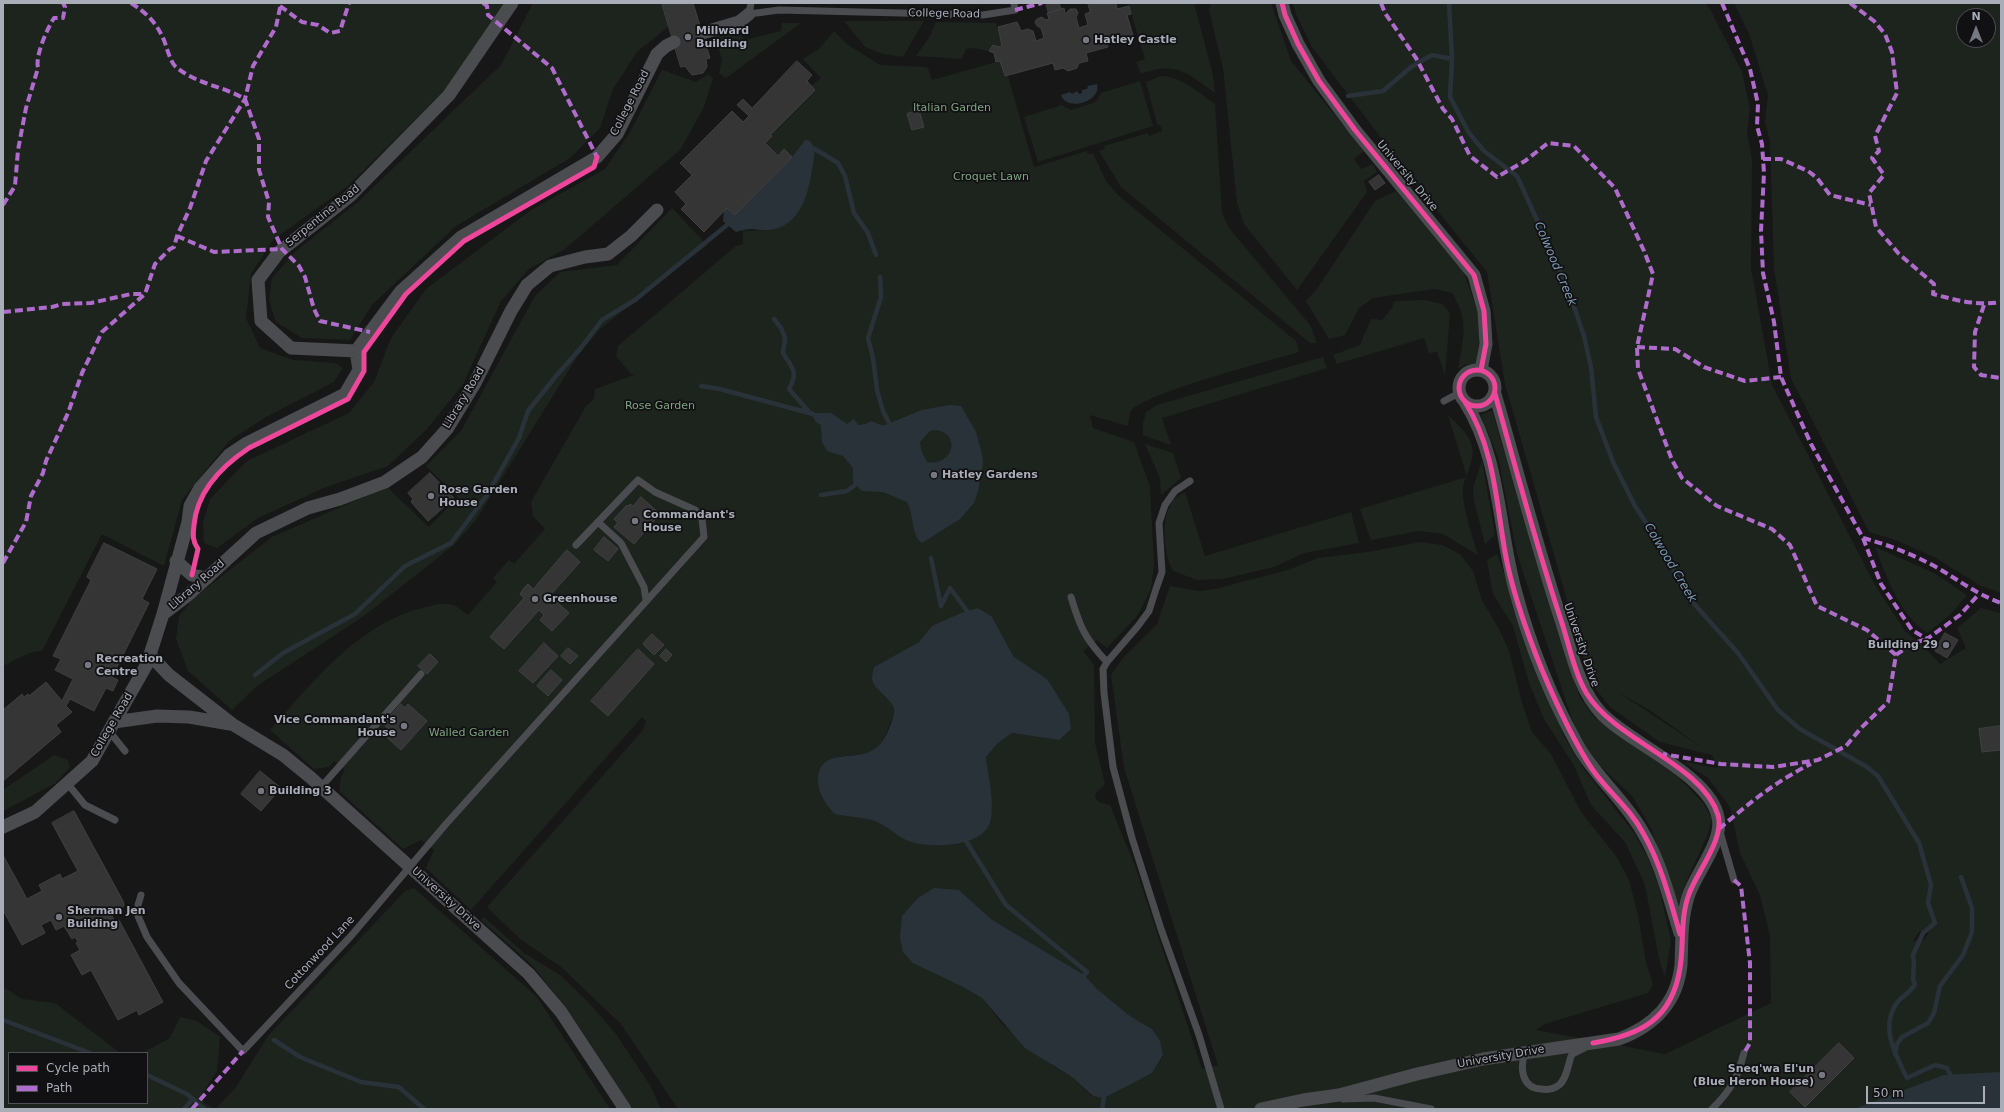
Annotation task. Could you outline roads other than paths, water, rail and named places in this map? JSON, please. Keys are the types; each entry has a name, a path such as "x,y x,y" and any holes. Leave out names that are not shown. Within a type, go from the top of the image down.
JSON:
{"street":[{"name":"Serpentine Road","path":"356,351 291,348 261,321 258,280 279,252 350,196 449,95 512,3"},
{"name":"University Drive","path":"1282,3 1285,15 1293,32 1319,81 1355,130 1474,275 1484,311 1486,344 1480,370"},
{"name":"College Road","path":"702,33 739,22 750,9"},
{"name":"College Road","path":"3,827 35,812 67,784 92,760 112,727 150,655 163,614 176,561 188,522 190,506 200,488 228,455 247,443 309,414 345,394 359,370 356,351 401,291 461,237 530,195 574,172 596,157 617,134 657,54 666,46 674,42"},
{"name":"Library Road","path":"163,614 188,595 256,533 308,508 340,499 385,482 422,457 451,422 475,383 511,311 527,285 550,266 585,257 608,254 631,236 657,210"},
{"path":"1480,370 1490,375 1495,384 1495,394 1488,403 1476,406 1462,398 1460,381 1468,372 1480,370"},
{"name":"University Drive","path":"1261,1109 1303,1100 1339,1095 1452,1066 1526,1052 1618,1039 1636,1032 1653,1022 1662,1011 1674,991 1680,968 1687,899 1719,829 1718,817 1713,804 1705,793 1678,768 1619,728 1601,713 1586,693 1553,597 1495,394"},
{"name":"University Drive","path":"1462,398 1474,417 1489,457 1506,554 1528,634 1542,670 1577,744 1593,770 1629,810 1643,831 1662,875 1682,941"},
{"path":"176,561 192,574 207,578"},
{"name":"University Drive","path":"150,655 169,675 232,724 283,755 529,974 546,992 576,1033 625,1109"},
{"name":"University Drive","path":"112,727 157,716 189,717 232,724"}],"lane":[{"name":"College Road","path":"750,9 983,15 1015,10 1014,3"},
{"path":"1444,401 1462,398"},
{"name":"Cottonwood Lane","path":"141,895 138,905 138,916 147,937 179,984 243,1051 350,936 410,867 427,845 704,536 702,519 695,510 655,492 638,480 598,522"},
{"path":"1190,481 1175,491 1165,505 1159,522 1162,572 1149,611 1107,662 1103,669 1104,694 1113,767 1134,845 1199,1035 1221,1109"},
{"path":"576,545 598,522 621,543 644,587 646,600"},
{"path":"1072,597 1079,623 1091,645 1107,662"},
{"path":"320,787 421,674"},
{"path":"112,727 125,751"},
{"path":"67,784 84,805 115,820"},
{"path":"1719,829 1734,880"},
{"path":"1526,1052 1522,1061 1523,1076 1527,1084 1536,1089 1548,1090 1560,1084 1566,1074 1572,1054 1593,1043"},
{"path":"1712,1109 1728,1093 1738,1073 1744,1053"},
{"path":"1303,1100 1374,1098 1431,1109"}],"waterway":[{"name":"Colwood Creek","path":"1449,3 1452,59 1450,97 1469,133 1484,151 1517,176 1567,286 1584,336 1591,367 1596,417 1613,462 1635,506 1659,542 1688,597 1738,653 1778,710 1800,729 1867,767 1878,776 1919,843 1931,885 1928,903 1935,923 1923,933 1913,955 1913,979 1915,984 1911,990 1896,1004 1891,1013 1889,1023 1891,1042 1907,1078 1935,1065 1947,1068 1950,1074"},
{"path":"1348,96 1383,91 1411,67 1432,55 1452,59"},
{"path":"815,149 838,163 845,176 854,213 868,233 876,255"},
{"path":"255,675 283,653 355,614 405,566 451,543 487,495 519,438 528,411 580,349 602,320 635,300 727,225"},
{"path":"880,277 881,297 868,338 873,358 877,390 883,411 889,423"},
{"path":"774,319 781,328 785,338 783,353 794,374 794,378 789,389 810,413"},
{"path":"701,386 720,389 813,414"},
{"path":"821,495 847,491 855,485"},
{"path":"931,558 941,606 950,588 967,611"},
{"path":"966,841 1006,905 1087,972 1084,975"},
{"path":"1895,1054 1897,1044 1902,1037 1928,1023 1934,1013 1940,986 1963,955 1972,932 1972,908 1961,877"},
{"path":"3,1020 87,1052"},
{"path":"274,1040 300,1057 361,1082 399,1087 424,1109"},
{"path":"148,1075 187,1094 204,1109"},
{"path":"1102,1109 1104,1098"},
{"path":"184,1109 193,1099"}],"tunnel":[{"path":"674,42 702,33"}],"place":[{"name":"Millward Building","path":"688,37"},
{"name":"Hatley Castle","path":"1086,40"},
{"name":"Hatley Gardens","path":"934,475"},
{"name":"Rose Garden House","path":"431,496"},
{"name":"Commandant's House","path":"635,521"},
{"name":"Greenhouse","path":"535,599"},
{"name":"Building 29","path":"1946,645"},
{"name":"Recreation Centre","path":"88,665"},
{"name":"Vice Commandant's House","path":"404,726"},
{"name":"Building 3","path":"261,791"},
{"name":"Sherman Jen Building","path":"59,917"},
{"name":"Sneq'wa El'un (Blue Heron House)","path":"1822,1075"}],"park label":[{"name":"Italian Garden","path":"952,108"},
{"name":"Croquet Lawn","path":"991,177"},
{"name":"Rose Garden","path":"660,406"},
{"name":"Walled Garden","path":"469,733"}]}
